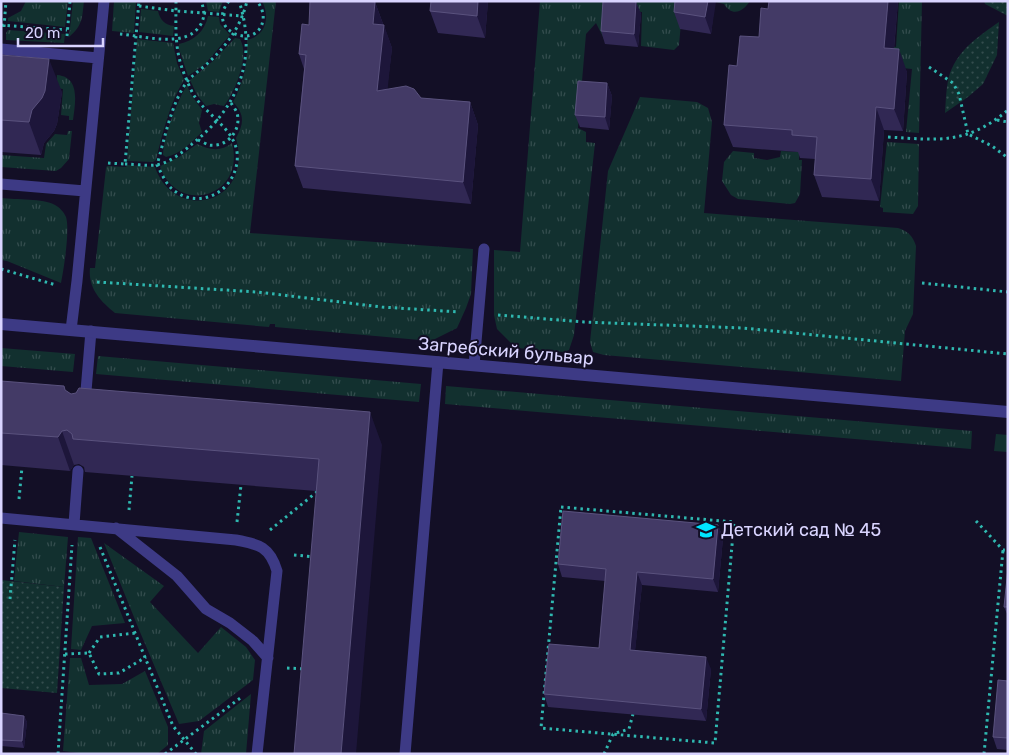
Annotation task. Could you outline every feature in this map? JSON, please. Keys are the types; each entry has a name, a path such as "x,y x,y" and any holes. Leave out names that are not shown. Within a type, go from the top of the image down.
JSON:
{"street":[{"name":"Загребский бульвар","path":"1,324 1008,412"}],"lane":[{"path":"71,330 104,1"},
{"path":"1,48 98,58"},
{"path":"1,184 84,191"},
{"path":"474,365 484,250"},
{"path":"84,412 91,332"},
{"path":"405,754 438,362"},
{"path":"74,524 78,471"},
{"path":"1,518 236,540 255,543 262,547 273,559 277,571 257,754"},
{"path":"122,528 177,576 206,609 230,623 253,641 267,662"}],"path":[{"path":"1,48 6,1"},
{"path":"124,164 139,1"},
{"path":"176,1 175,40 179,62 187,81 196,97 232,137 237,151 235,171 225,188 216,194 193,198 184,196 171,188 157,165 169,123 187,81 210,62 234,34 243,16 247,1"},
{"path":"100,32 175,40 186,38 195,32 202,23 205,12 201,1"},
{"path":"229,1 224,8 223,14 225,26 234,34 245,36 258,30 262,25 262,11 257,1"},
{"path":"104,166 110,162 157,165 178,154 198,140 217,121 231,102 242,77 245,36 243,16 238,1"},
{"path":"139,6 243,16"},
{"path":"2,25 67,30"},
{"path":"929,67 953,83 959,94 968,134"},
{"path":"198,140 210,145 222,144 232,137 238,126 237,113 231,102"},
{"path":"888,137 951,139 968,134 996,120 1008,110"},
{"path":"996,120 1008,122"},
{"path":"968,134 992,146 1008,158"},
{"path":"922,283 1008,292"},
{"path":"917,346 1008,354"},
{"path":"17,519 22,467"},
{"path":"122,528 132,476"},
{"path":"236,540 240,485"},
{"path":"255,543 318,491"},
{"path":"613,734 715,743 734,522 561,507 542,728 613,734 629,729 633,714"},
{"path":"976,521 1002,550 984,754"},
{"path":"10,599 16,534"},
{"path":"58,754 73,539"},
{"path":"97,540 173,726 196,754"},
{"path":"1002,550 1008,550"},
{"path":"268,553 316,557"},
{"path":"89,653 100,637 136,633"},
{"path":"65,654 89,653"},
{"path":"89,653 99,674 119,673 146,657"},
{"path":"267,662 306,669"},
{"path":"165,754 244,695"},
{"path":"604,754 613,734"}],"green space":[{"path":"26,1 68,1 65,27 8,21 8,18 21,11"},
{"path":"73,1 84,1 79,25 69,37"},
{"path":"114,1 136,1 134,33 112,31"},
{"path":"206,1 223,1 219,12 208,11"},
{"path":"262,1 276,1 250,233 473,249 471,294 457,328 431,341 275,327 275,324 270,324 269,327 115,313 96,294 91,282 90,268 95,268 107,166 155,167 165,185 178,196 194,200 209,199 223,192 234,179 238,161 236,138 241,128 242,119 240,111 233,102 244,72 247,40 259,34 265,25 266,13"},
{"path":"540,1 683,1 679,45 674,50 641,46 642,12 605,8 604,39 596,23 586,34 578,128 586,132 586,142 595,143 574,335 569,350 564,352 516,348 497,329 494,315 494,250 520,252"},
{"path":"712,1 750,1 744,8 734,12 730,11 724,4"},
{"path":"899,1 922,1 919,133 906,132 912,69 865,64 866,43 896,47"},
{"path":"984,1 1008,1 1008,16 985,4"},
{"path":"141,9 158,11 163,22 174,26 173,36 139,32"},
{"path":"208,16 219,17 220,24 230,35 205,64 188,76 179,44 194,38 201,31"},
{"path":"999,22 997,55 983,84 945,113 948,82 954,64 970,44"},
{"path":"8,30 65,34 64,43 6,40"},
{"path":"235,38 240,39 243,46 242,64 237,83 224,106 214,104 206,106 197,95 190,80 213,61"},
{"path":"137,39 173,43 177,63 184,80 171,108 156,160 153,162 127,161"},
{"path":"57,75 65,77 73,86 75,99 73,120 69,120 69,116 61,115 63,89 56,88"},
{"path":"187,85 190,93 202,110 199,123 202,132 190,144 166,157 163,155 168,129 175,109"},
{"path":"640,97 697,102 708,108 712,122 704,213 898,228 910,234 916,246 913,314 905,331 901,381 604,355 593,352 590,342 608,171"},
{"path":"68,131 72,131 69,159 56,171 1,167 1,155 44,158 46,144 55,134 67,135"},
{"path":"887,142 919,144 918,206 913,214 883,212 883,208 880,207"},
{"path":"232,143 234,161 229,176 220,187 208,194 195,195 181,192 169,182 160,167 179,157 197,144 206,148 219,149"},
{"path":"733,151 754,153 754,158 767,160 780,157 781,151 799,152 799,160 802,160 800,194 795,203 738,199 731,195 722,181 724,162"},
{"path":"1,198 44,201 57,206 64,213 67,223 67,239 61,283 1,260"},
{"path":"1,348 75,354 73,372 1,366"},
{"path":"98,356 421,384 419,402 96,374"},
{"path":"446,386 972,431 971,449 445,404"},
{"path":"996,434 1008,435 1008,452 994,451"},
{"path":"19,532 68,537 64,587 14,581"},
{"path":"78,537 91,538 125,623 92,626 81,650 71,649"},
{"path":"104,543 164,586 150,602 198,653 221,627 246,647 255,660 253,680 199,721 179,724"},
{"path":"1,580 64,587 57,693 1,688"},
{"path":"70,658 81,658 89,685 122,684 145,671 168,727 168,745 157,754 86,754 63,751"},
{"path":"251,694 246,754 201,754 204,731"}],"building":[{"path":"310,1 375,2 373,24 384,25 377,91 406,86 414,89 421,98 470,102 463,182 295,166 306,55 299,54 302,24 309,25"},
{"path":"431,1 478,1 477,16 430,11"},
{"path":"603,1 636,2 634,34 601,31"},
{"path":"675,1 708,1 705,17 674,12"},
{"path":"769,1 888,1 884,48 899,49 894,109 876,107 871,179 814,175 817,137 792,135 792,130 724,125 729,65 737,66 740,36 759,37 761,8 768,9"},
{"path":"1,55 49,59 45,91 32,110 29,122 1,120"},
{"path":"578,81 607,83 605,117 575,115"},
{"path":"1,381 64,386 65,390 71,394 76,393 79,388 370,412 341,754 294,754 319,459 73,439 72,434 67,430 62,431 58,437 1,433"},
{"path":"563,511 718,525 713,579 637,572 630,650 706,657 701,709 544,694 549,644 599,648 606,569 558,564"},
{"path":"1008,568 1008,607 1004,607"},
{"path":"998,680 1008,681 1008,738 993,737"},
{"path":"1,713 24,716 22,741 1,740"}],"place":[{"name":"Детский сад № 45","path":"706,530"}]}
